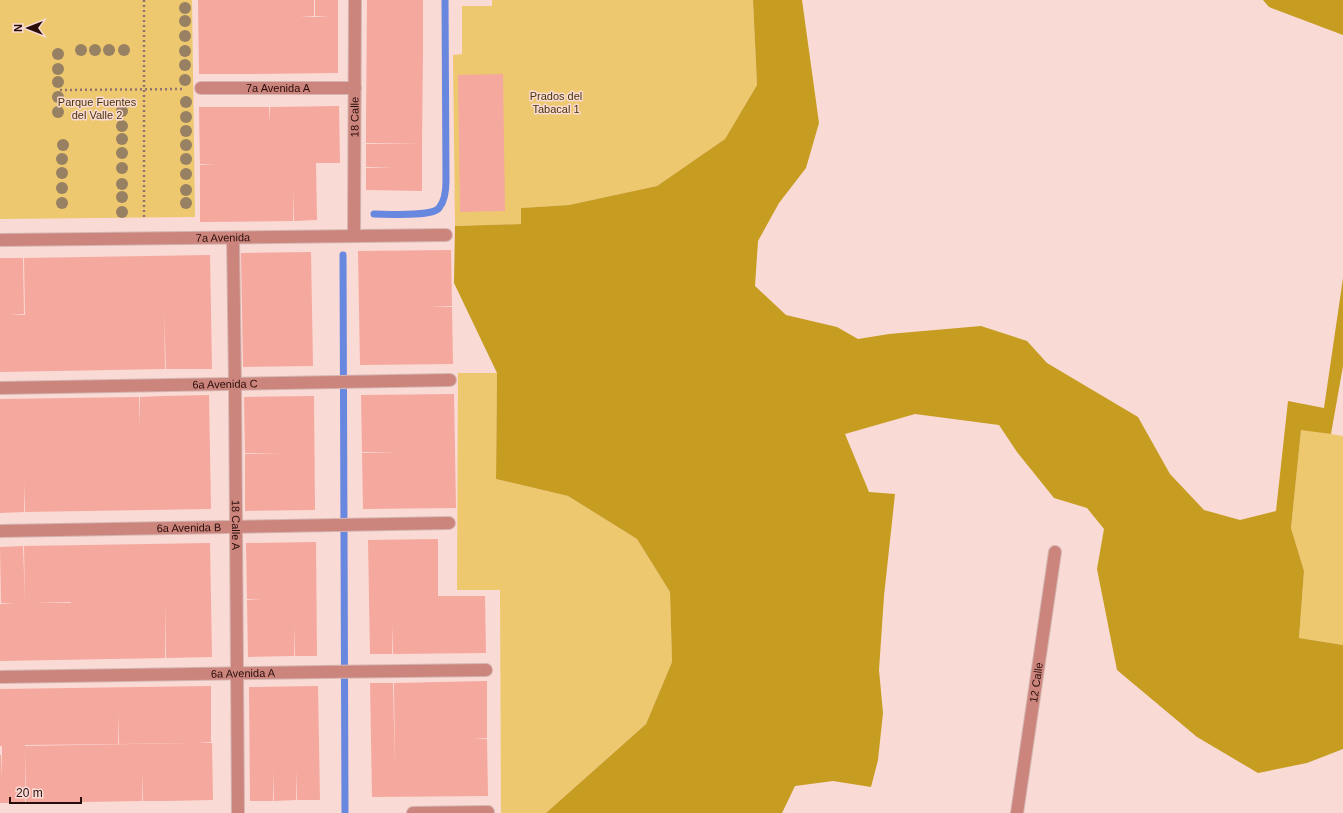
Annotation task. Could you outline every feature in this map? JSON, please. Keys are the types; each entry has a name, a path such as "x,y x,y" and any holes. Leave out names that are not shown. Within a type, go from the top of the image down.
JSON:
{"street":[{"name":"18 Calle","path":"354,235 356,0"},
{"name":"7a Avenida A","path":"201,88 355,88"},
{"name":"7a Avenida","path":"0,240 446,234"},
{"name":"18 Calle A","path":"232,238 235,384 238,813"},
{"name":"6a Avenida C","path":"0,388 450,380"},
{"name":"6a Avenida B","path":"0,531 449,523"},
{"name":"12 Calle","path":"1017,813 1055,552"},
{"name":"6a Avenida A","path":"0,677 486,670"},
{"path":"413,813 488,812"}],"path":[{"path":"144,0 144,238"},
{"path":"60,90 201,88"}],"green space":[{"name":"Parque Fuentes del Valle 2","path":"0,0 192,0 195,217 0,219"},
{"name":"Prados del Tabacal 1","path":"492,0 753,0 757,85 725,139 657,186 569,205 522,208 522,224 455,226 453,55 462,54 462,6 492,6"},
{"path":"458,373 497,373 496,479 568,496 637,539 670,592 672,662 646,724 546,813 501,813 500,590 457,590"},
{"path":"1301,429 1343,436 1343,645 1299,638 1304,571 1291,528"}],"shaded area":[{"path":"753,0 802,0 819,123 806,168 779,203 758,241 755,286 786,315 837,327 858,339 889,334 981,326 1027,341 1047,363 1138,417 1170,474 1204,510 1240,520 1276,511 1288,401 1324,408 1343,278 1343,366 1331,434 1301,430 1291,528 1304,571 1299,638 1343,645 1343,749 1307,763 1258,773 1197,737 1117,670 1097,569 1104,529 1087,508 1054,498 1017,452 999,425 915,414 845,434 869,492 895,494 884,596 879,670 883,713 878,760 871,787 833,781 795,786 782,813 546,813 646,724 672,662 670,592 637,539 568,496 496,479 497,373 454,283 455,226 521,224 521,208 569,205 657,186 725,139 757,85"},
{"path":"1263,0 1343,0 1343,35 1269,7"}],"building":[{"path":"198,0 314,0 314,16 300,17 329,17 315,16 315,0 338,0 338,73 199,74"},
{"path":"367,0 423,0 422,144 366,143"},
{"path":"503,74 505,211 460,212 458,75"},
{"path":"339,106 340,163 316,163 317,220 294,221 293,190 293,221 200,222 200,165 214,165 200,164 199,107 269,107 270,124 270,107"},
{"path":"366,144 422,144 422,191 366,190 366,168 394,167 366,167"},
{"path":"451,250 452,306 429,307 452,307 453,364 360,365 358,251"},
{"path":"311,252 313,366 243,367 241,253"},
{"path":"210,255 212,369 166,369 164,312 165,369 0,372 0,258 23,258 24,314 10,315 25,315 24,258"},
{"path":"454,394 456,508 363,509 362,453 399,452 362,452 361,395"},
{"path":"209,395 211,509 25,512 24,482 24,512 0,513 0,399 139,397 140,428 140,397"},
{"path":"314,396 315,510 245,511 245,454 282,453 245,453 244,397"},
{"path":"438,539 438,596 485,596 486,653 393,654 392,623 392,654 370,654 368,540"},
{"path":"316,542 317,656 295,656 294,625 294,656 248,657 247,600 261,599 247,599 246,543"},
{"path":"210,543 212,657 166,658 165,600 165,658 0,661 0,604 15,604 1,603 0,547 23,546 25,603 24,546","holes":["71,602 72,634 71,603 33,603"]},
{"path":"487,681 487,738 473,739 487,739 488,796 372,797 370,683 393,683 395,771 394,683"},
{"path":"211,686 211,742 198,743 212,743 213,800 143,801 142,770 142,801 26,803 25,746 25,803 0,803 0,755 2,777 2,746 0,746 0,689","holes":["118,713 119,744 189,743 25,746 118,744"]},
{"path":"318,686 320,800 297,800 296,770 296,800 274,801 273,770 273,801 250,801 249,687"}],"waterway":[{"path":"374,214 428,213 439,208 444,199 446,181 445,0"},
{"path":"343,255 345,813"}]}
